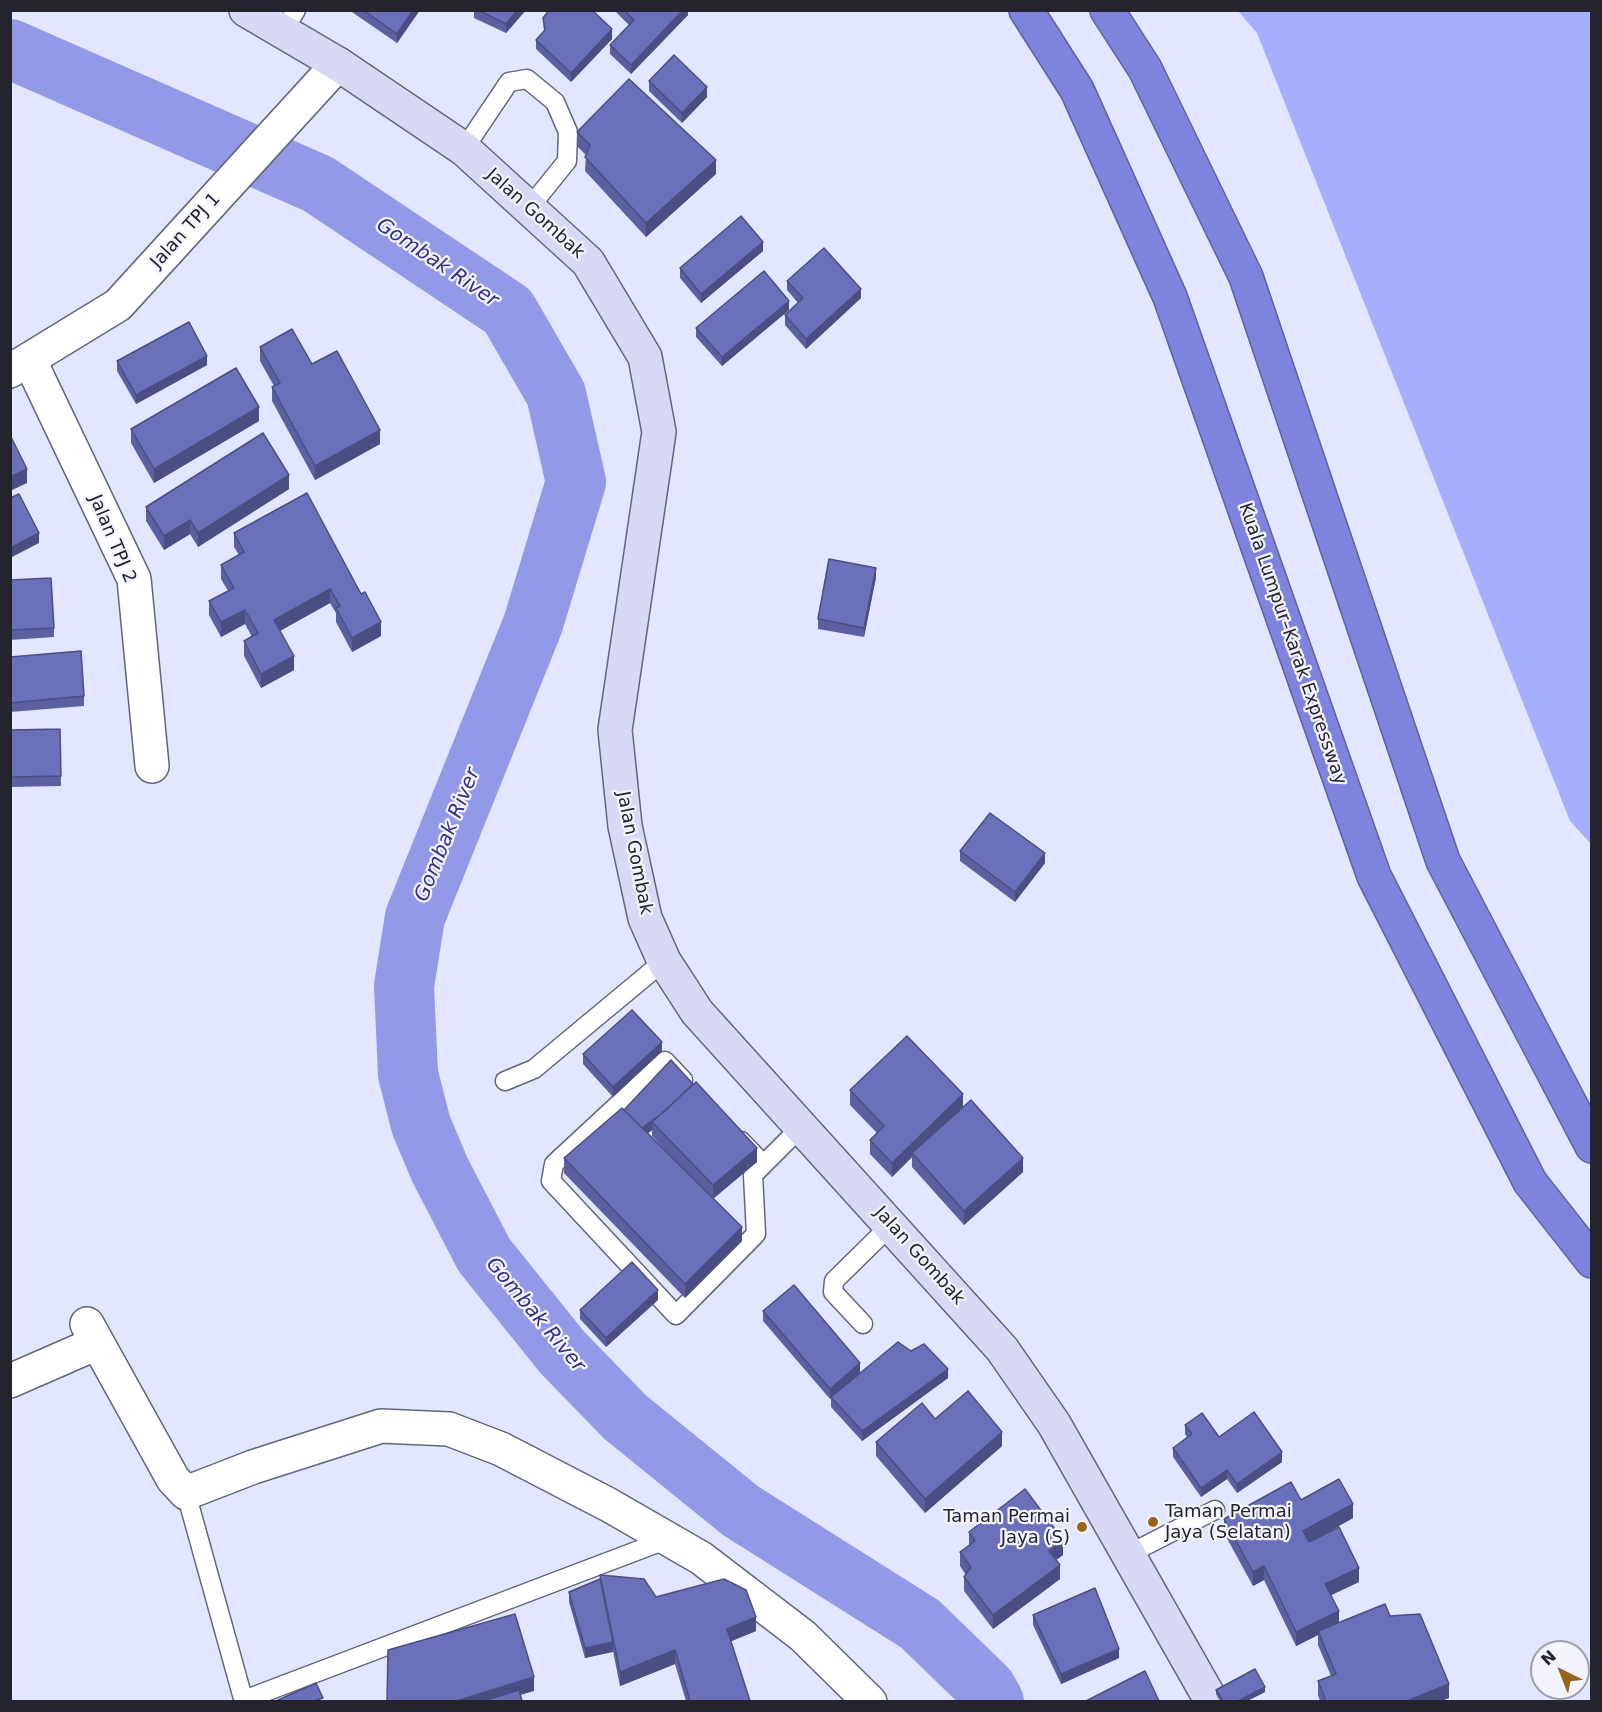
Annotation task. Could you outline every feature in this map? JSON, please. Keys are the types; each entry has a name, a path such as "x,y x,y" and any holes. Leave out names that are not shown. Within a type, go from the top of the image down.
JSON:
{"highway":[{"name":"Kuala Lumpur–Karak Expressway","path":"1026,10 1077,90 1170,297 1374,876 1530,1182 1592,1261"},
{"path":"1107,10 1145,69 1246,277 1443,861 1592,1146"}],"main road":[{"name":"Jalan Gombak","path":"246,10 289,22 338,64 464,149 588,262 645,357 659,432 615,730 626,826 645,918 664,961 697,1012 803,1125 1002,1349 1054,1424 1212,1701"}],"street":[{"name":"Jalan TPJ 1","path":"20,366 118,305 338,64"},
{"name":"Jalan TPJ 2","path":"20,366 134,579 152,766"},
{"path":"10,1381 92,1333 173,1479 186,1493 204,1488 253,1467 381,1426 449,1429 501,1449 701,1558 803,1636 870,1701"}],"lane":[{"path":"464,149 509,82 527,79 555,102 568,132 567,161 528,208"},
{"path":"505,1081 534,1069 664,961"},
{"path":"695,1092 665,1061 554,1164 551,1181 676,1315 756,1234 753,1175 803,1125"},
{"path":"732,1131 763,1164"},
{"path":"863,1324 833,1292 834,1281 891,1225"},
{"path":"186,1493 244,1701 668,1539"},
{"path":"1129,1554 1215,1510"}],"shaded area":[{"path":"1238,11 1591,11 1591,844 1570,821 1257,33"}],"building":[{"path":"363,10 413,10 397,34"},
{"path":"478,10 517,10 506,24"},
{"path":"549,10 592,10 612,29 571,73 536,40 545,30 543,18"},
{"path":"624,10 683,10 631,65 610,45 634,20"},
{"path":"674,55 707,87 682,113 649,81"},
{"path":"629,79 716,160 646,223 585,157 590,145 577,132"},
{"path":"741,216 763,242 701,294 680,268"},
{"path":"824,248 861,289 806,339 785,315 803,298 787,281"},
{"path":"764,271 789,301 722,357 696,328"},
{"path":"189,322 207,356 136,395 117,361"},
{"path":"292,329 312,364 337,351 380,430 315,466 272,387 280,383 260,347"},
{"path":"236,368 259,407 154,469 131,429"},
{"path":"263,433 289,475 198,533 190,520 164,536 146,507"},
{"path":"10,435 27,469 10,477"},
{"path":"307,493 361,594 365,592 381,622 352,638 336,608 340,606 330,589 274,620 294,656 261,674 244,641 258,633 245,610 221,622 209,601 234,588 221,565 244,552 234,533"},
{"path":"19,494 39,533 10,548 10,498"},
{"path":"829,559 876,568 864,628 818,619"},
{"path":"51,578 54,628 10,630 10,580"},
{"path":"81,651 84,696 10,703 10,657"},
{"path":"60,729 61,776 10,777 10,730"},
{"path":"990,813 1045,853 1015,892 960,851"},
{"path":"632,1010 662,1042 613,1087 583,1054"},
{"path":"907,1036 963,1094 892,1163 870,1140 884,1126 850,1090"},
{"path":"671,1060 693,1084 665,1111 642,1128 624,1110"},
{"path":"696,1082 757,1148 713,1185 652,1122"},
{"path":"971,1100 1023,1158 964,1211 912,1153"},
{"path":"622,1108 742,1227 685,1284 564,1158"},
{"path":"632,1262 658,1290 606,1338 580,1310"},
{"path":"794,1285 860,1363 830,1389 763,1311"},
{"path":"898,1342 911,1351 924,1344 948,1369 862,1431 831,1397"},
{"path":"968,1391 1002,1432 925,1499 876,1442 922,1403 935,1419"},
{"path":"1254,1412 1282,1452 1237,1484 1227,1470 1201,1488 1173,1448 1192,1434 1185,1425 1202,1413 1219,1437"},
{"path":"1339,1479 1353,1504 1303,1531 1309,1542 1339,1527 1359,1568 1325,1584 1339,1611 1296,1632 1264,1566 1253,1572 1224,1519 1291,1482 1301,1500"},
{"path":"1025,1489 1063,1540 1049,1551 1060,1565 993,1615 964,1577 971,1567 960,1552 975,1541 969,1532"},
{"path":"600,1575 644,1579 656,1597 724,1579 746,1590 756,1617 727,1629 750,1701 690,1701 675,1650 620,1672"},
{"path":"600,1579 613,1642 585,1648 569,1592"},
{"path":"1095,1588 1119,1649 1061,1674 1033,1615"},
{"path":"1385,1604 1390,1616 1420,1614 1449,1684 1407,1701 1326,1701 1318,1681 1336,1674 1318,1631"},
{"path":"515,1614 534,1677 456,1701 387,1701 388,1650"},
{"path":"1255,1669 1265,1687 1238,1701 1223,1701 1216,1690"},
{"path":"1145,1671 1159,1701 1086,1701"},
{"path":"316,1683 323,1698 314,1701 276,1701"},
{"path":"519,1690 522,1701 484,1701"}],"waterway":[{"name":"Gombak River","path":"10,49 318,184 508,311 556,394 576,482 533,624 415,917 404,986 408,1074 421,1125 440,1170 484,1255 562,1352 625,1417 741,1511 920,1624 986,1688 994,1702"}],"place":[{"name":"Taman Permai Jaya (Selatan)","path":"1153,1522"},
{"name":"Taman Permai Jaya (S)","path":"1082,1527"}]}
